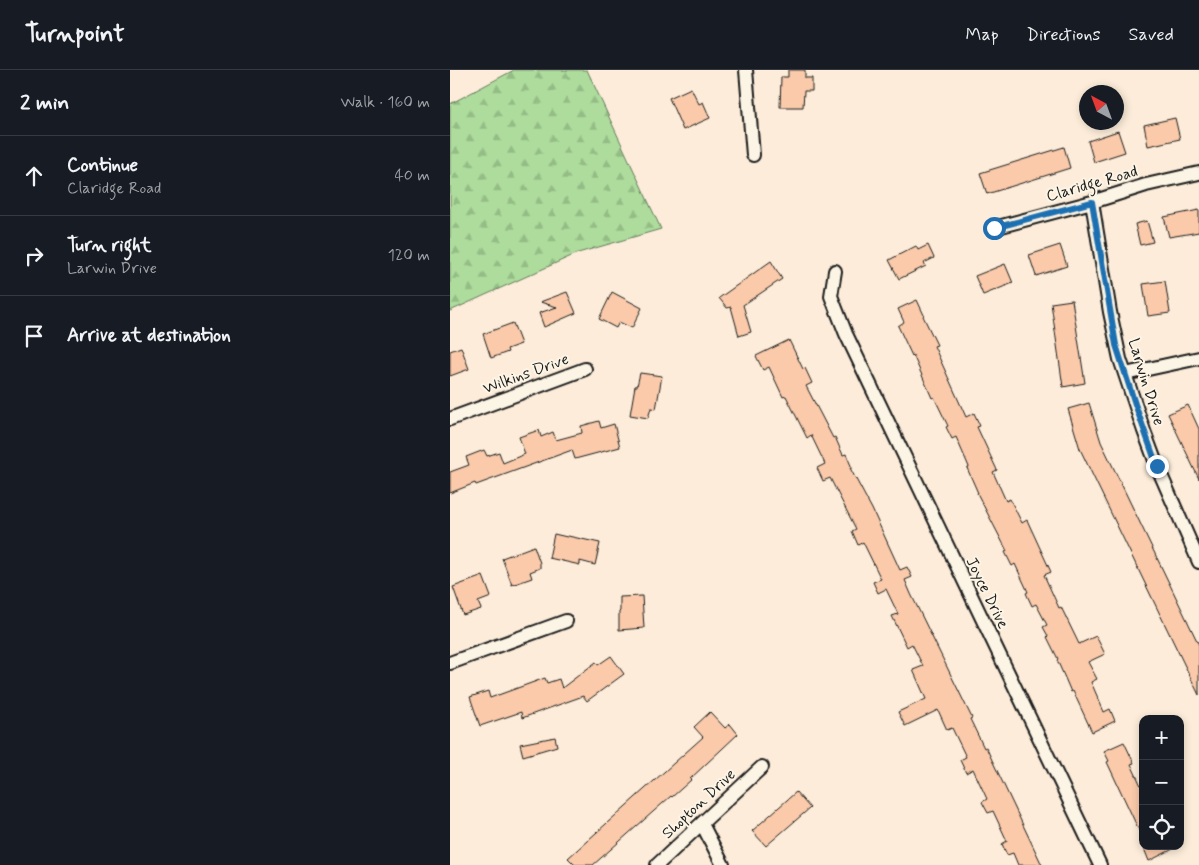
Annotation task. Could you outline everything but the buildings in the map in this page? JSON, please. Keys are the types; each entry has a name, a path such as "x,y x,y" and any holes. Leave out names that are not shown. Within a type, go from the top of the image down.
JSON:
{"street":[{"path":"746,70 753,155"},
{"name":"Claridge Road","path":"994,228 1092,202 1146,185 1199,173"},
{"name":"Larwin Drive","path":"1092,202 1115,337 1125,374 1157,466 1199,562"},
{"name":"Joyce Drive","path":"835,272 831,296 846,334 1100,865"},
{"path":"1125,374 1199,358"},
{"name":"Wilkins Drive","path":"450,419 585,369"},
{"path":"450,663 566,621"},
{"name":"Shopton Drive","path":"657,865 762,767"},
{"path":"702,824 723,865"}],"green space":[{"path":"514,70 587,70 661,229 578,253 450,311 450,104"}],"route":[{"path":"994,228 1092,202 1116,345 1157,466"}]}
